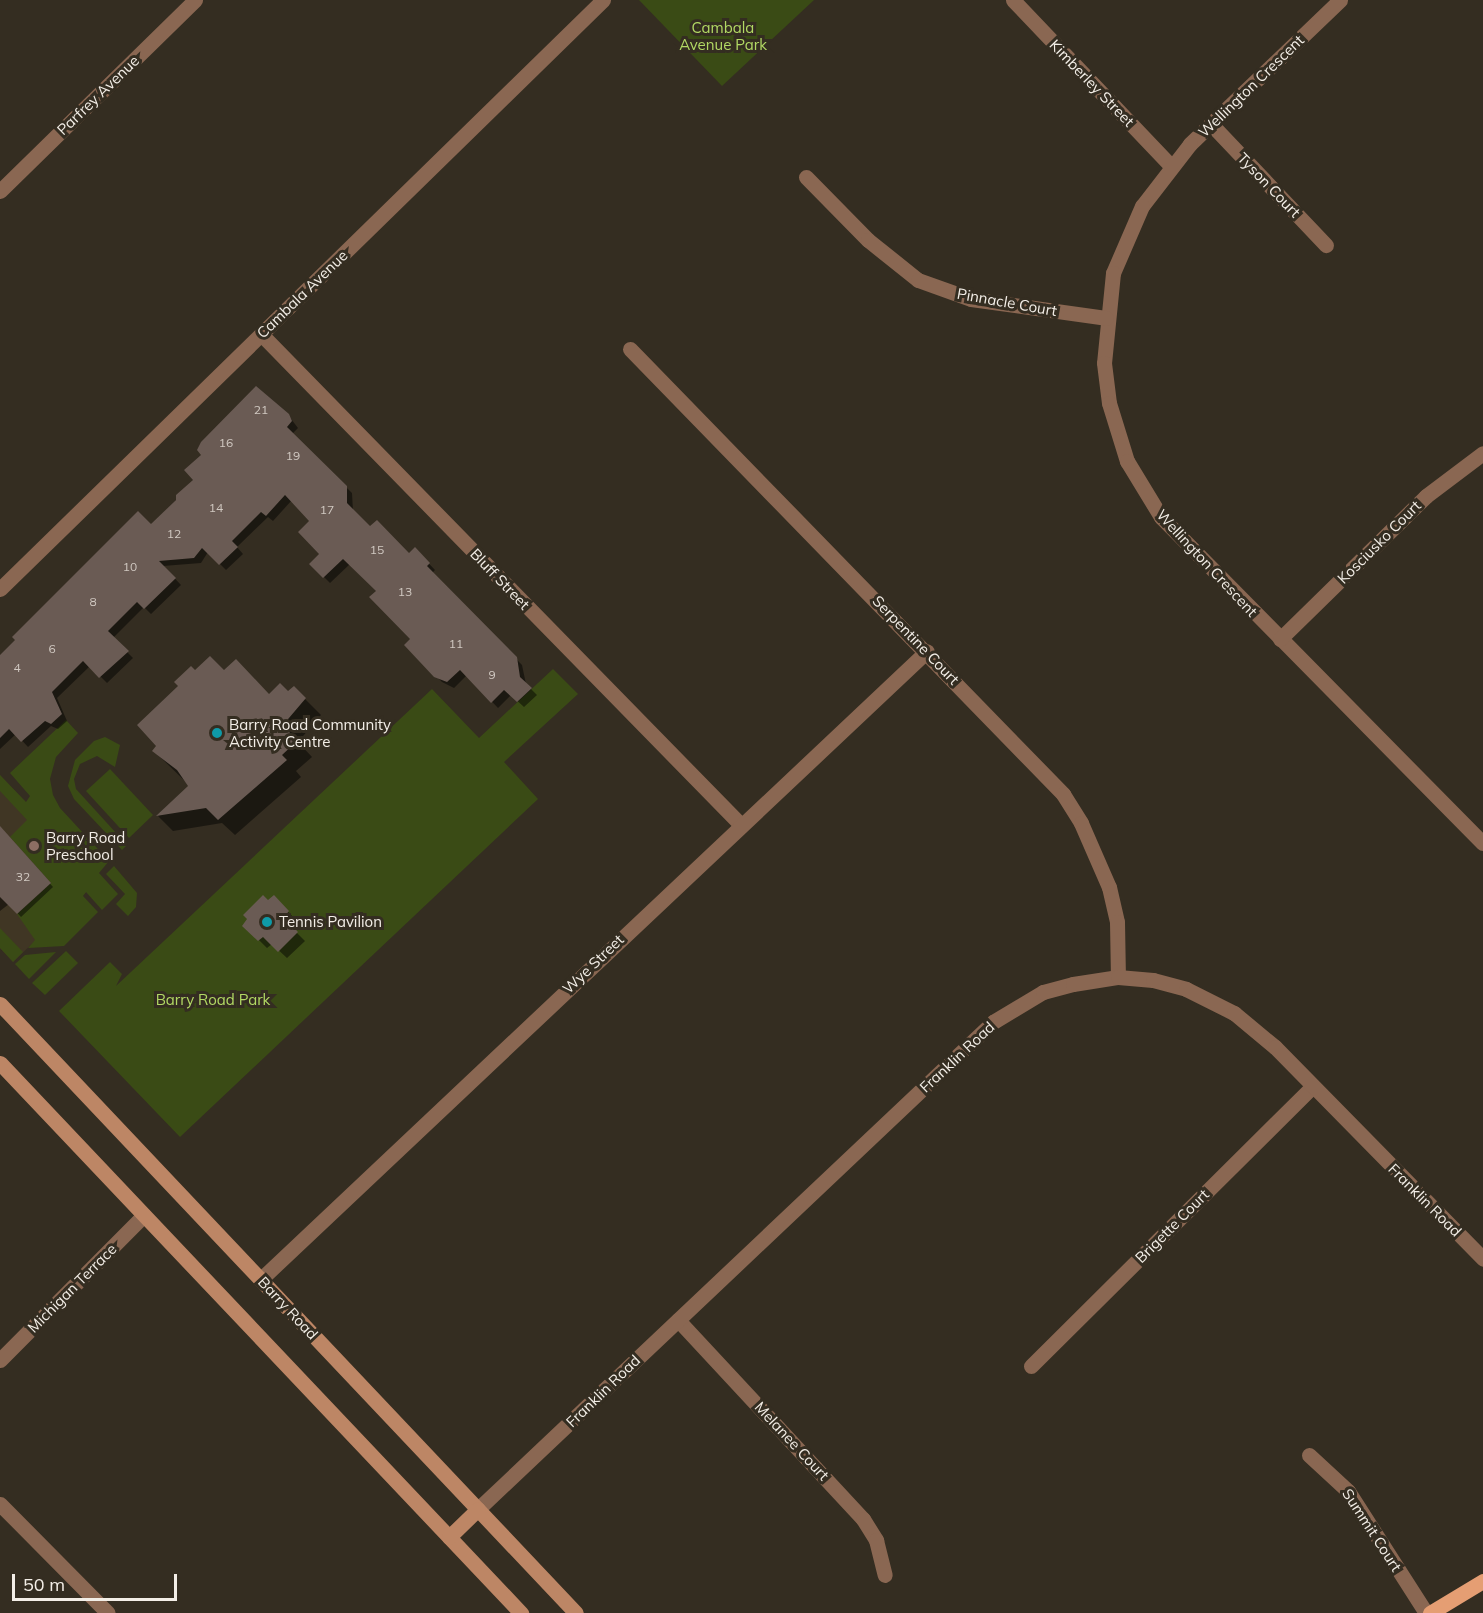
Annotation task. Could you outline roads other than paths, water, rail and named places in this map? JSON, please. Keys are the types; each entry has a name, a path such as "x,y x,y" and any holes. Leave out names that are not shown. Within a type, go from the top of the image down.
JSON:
{"main road":[{"path":"1430,1613 1483,1581"}],"street":[{"name":"Parfrey Avenue","path":"0,191 195,0"},
{"name":"Cambala Avenue","path":"1,586 603,0"},
{"name":"Kimberley Street","path":"1013,0 1171,166"},
{"name":"Wellington Crescent","path":"1340,0 1211,124 1171,166 1142,206 1113,273 1106,318 1104,363 1109,404 1124,451 1141,487 1185,544 1483,843"},
{"name":"Tyson Court","path":"1211,124 1326,245"},
{"name":"Pinnacle Court","path":"806,177 868,240 918,279 971,299 1106,318"},
{"name":"Bluff Street","path":"261,334 740,824"},
{"name":"Serpentine Court","path":"630,349 1044,772 1081,823 1109,887 1117,922 1118,977"},
{"name":"Kosciusko Court","path":"1280,639 1426,496 1483,453"},
{"name":"Wye Street","path":"261,1279 740,824 927,651"},
{"name":"Franklin Road","path":"478,1509 993,1022 1043,992 1118,977 1153,980 1186,989 1227,1009 1254,1028 1483,1259"},
{"name":"Barry Road","path":"0,1004 576,1613"},
{"path":"0,1063 520,1613"},
{"name":"Brigette Court","path":"1031,1366 1313,1086"},
{"name":"Michigan Terrace","path":"0,1360 144,1215"},
{"name":"Melanee Court","path":"678,1320 857,1512 876,1540 885,1575"},
{"name":"Summit Court","path":"1309,1455 1348,1491 1426,1613"},
{"path":"0,1504 108,1613"},
{"path":"448,1538 478,1509"}],"place":[{"name":"Barry Road Community Activity Centre","path":"217,733"},
{"name":"Barry Road Preschool","path":"34,846"},
{"name":"Tennis Pavilion","path":"267,922"}],"park label":[{"name":"Cambala Avenue Park","path":"723,36"},
{"name":"Barry Road Park","path":"213,1000"}]}
